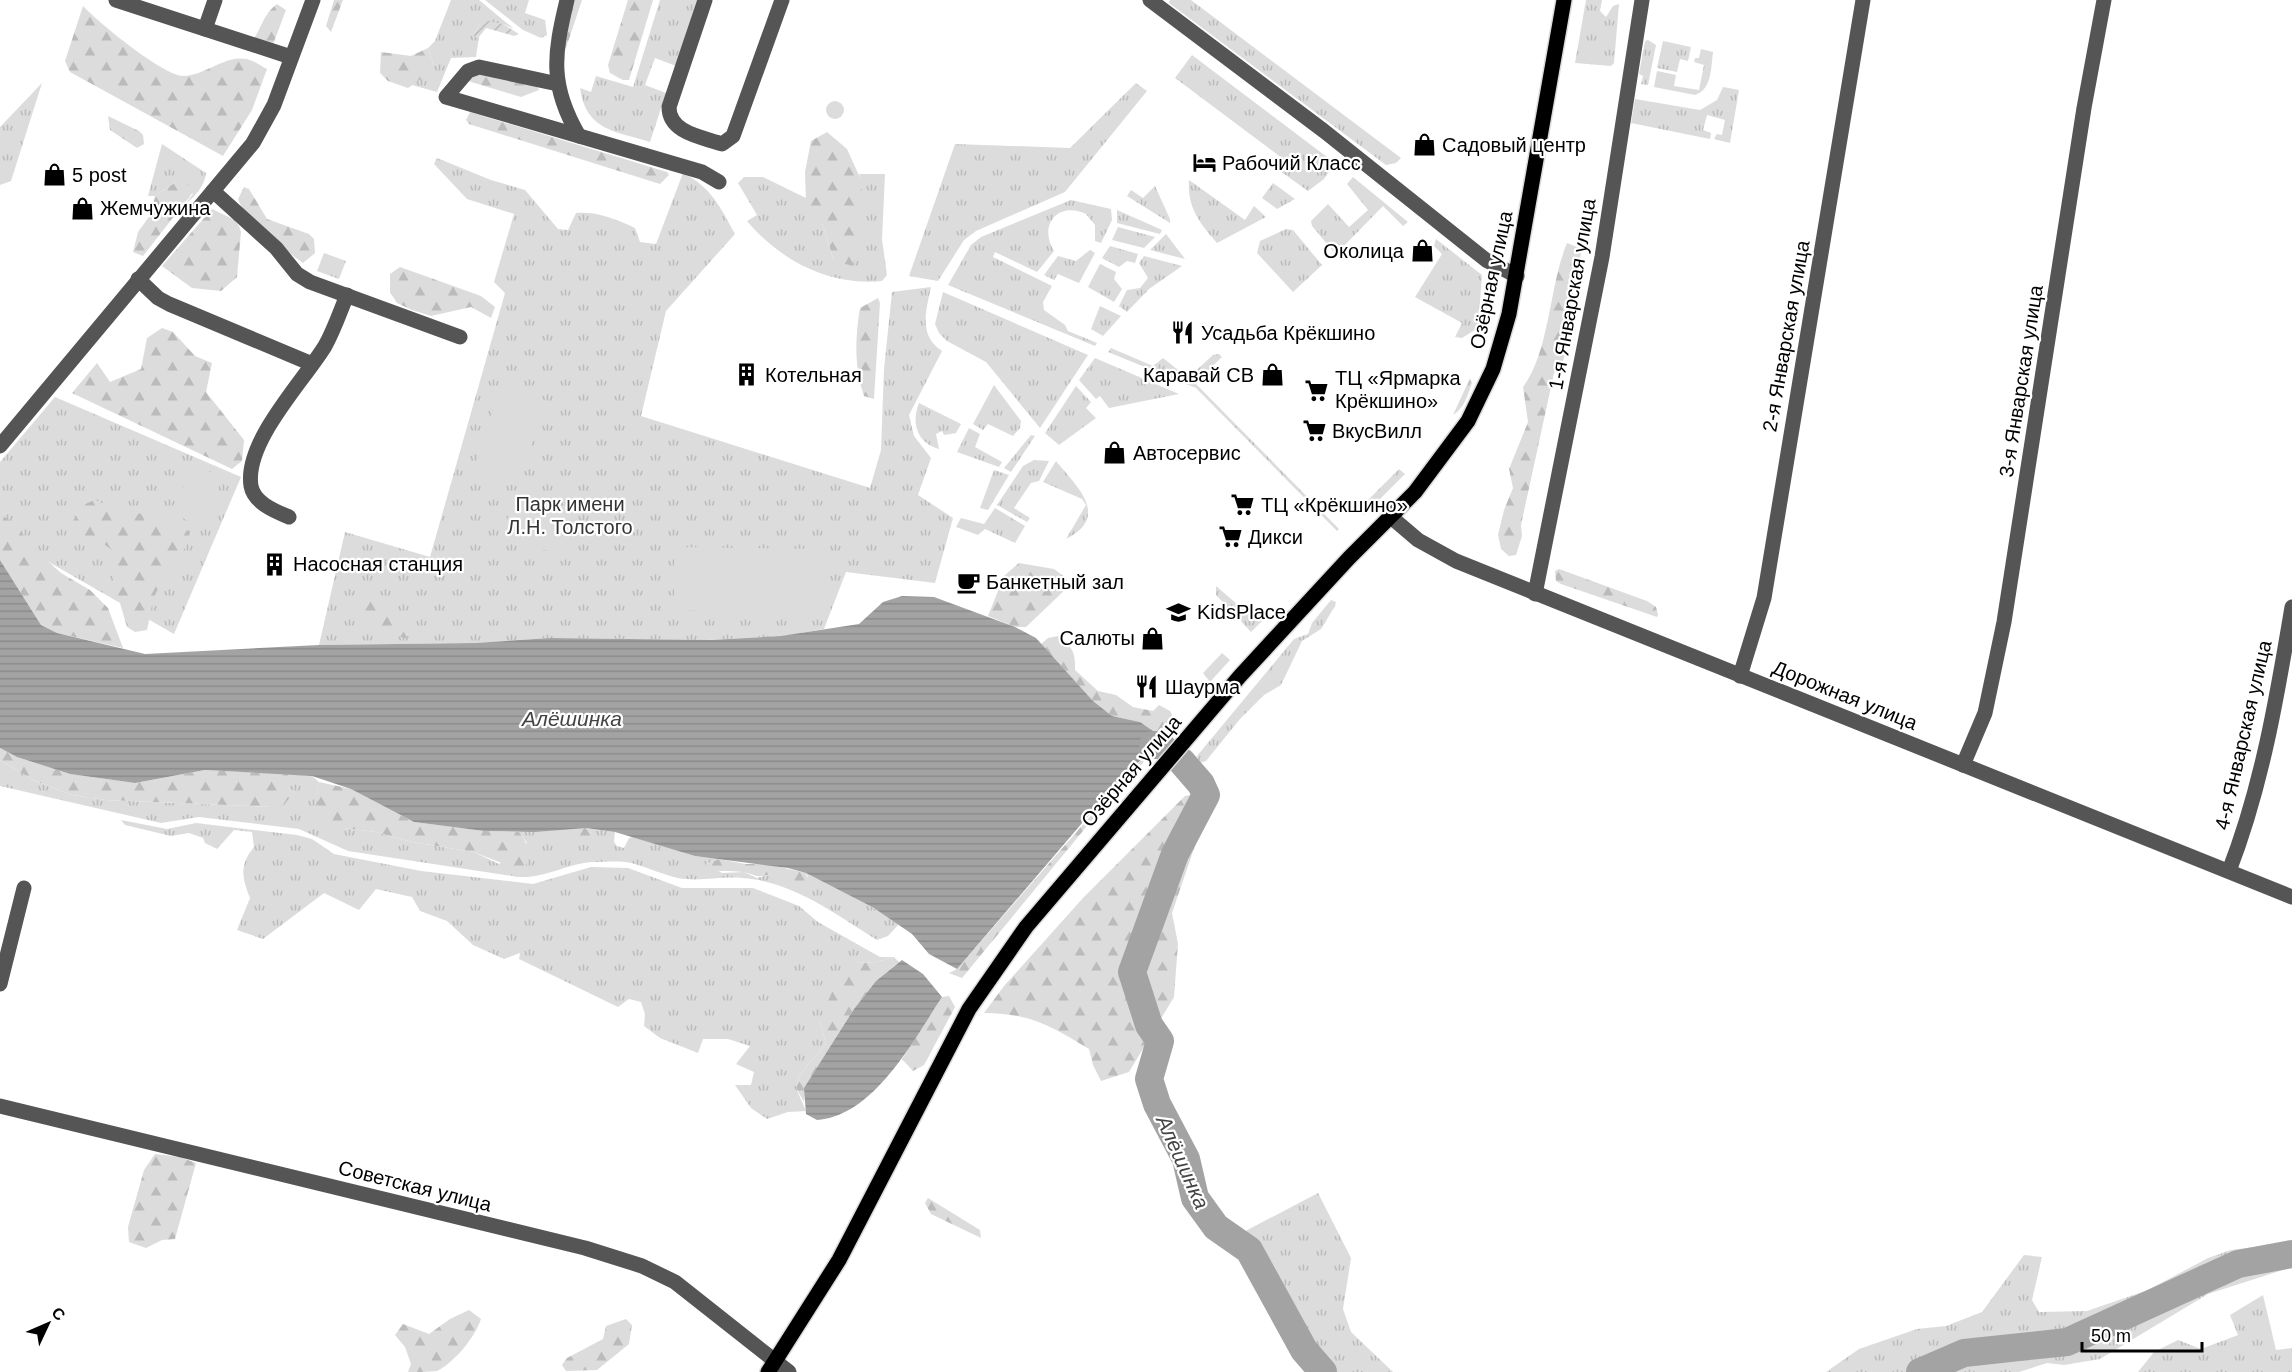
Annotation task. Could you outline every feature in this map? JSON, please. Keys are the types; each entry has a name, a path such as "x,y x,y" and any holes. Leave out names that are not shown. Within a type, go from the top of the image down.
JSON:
{"main road":[{"name":"Озёрная улица","path":"772,1367 839,1260 969,1009 1041,908 1240,676 1433,471 1474,410 1499,352 1517,276 1564,0"}],"street":[{"path":"116,0 291,57"},
{"path":"205,29 214,0"},
{"path":"0,446 248,150 267,121 313,0"},
{"path":"567,0 555,51 558,84 570,121 579,135"},
{"path":"705,0 669,107 669,115 681,129 722,144 733,136 782,0"},
{"path":"1150,0 1331,137 1486,260 1517,276"},
{"name":"1-я Январская улица","path":"1535,594 1602,257 1642,0"},
{"name":"2-я Январская улица","path":"1740,676 1764,598 1863,0"},
{"name":"3-я Январская улица","path":"1963,765 1985,714 2004,622 2084,108 2104,0"},
{"path":"558,84 479,67 468,71 446,97 702,172 719,182"},
{"path":"213,191 276,248 297,274 460,337"},
{"path":"138,279 158,298 169,304 312,364"},
{"path":"289,518 258,499 252,488 251,472 266,433 326,345 347,295"},
{"name":"Дорожная улица","path":"1391,516 1437,552 1535,594 2292,897"},
{"name":"4-я Январская улица","path":"2229,872 2250,818 2280,682 2292,607"},
{"path":"0,984 24,888"},
{"name":"Советская улица","path":"0,1106 627,1260 675,1282 772,1367 789,1372"}],"green space":[{"path":"334,0 343,0 331,32 326,26"},
{"path":"451,0 479,0 514,29 503,24 480,23 473,36 479,37 476,57 451,58 437,92 412,85 433,64 428,48 435,41"},
{"path":"485,0 529,0 525,13 545,20 547,35 541,38 523,30"},
{"path":"574,0 582,0 566,48 562,47"},
{"path":"628,0 653,0 629,80 623,80 610,73 608,65"},
{"path":"660,0 697,0 676,66 655,58 645,85 666,93 650,142 614,131 596,121 583,102 580,88 591,92 596,76 633,87"},
{"path":"1170,0 1191,0 1401,158 1396,163 1386,165 1169,3"},
{"path":"1586,0 1602,0 1600,11 1606,17 1613,6 1619,4 1614,63 1611,66 1575,63"},
{"path":"277,4 286,10 272,47 253,40 266,16"},
{"path":"83,6 131,47 174,74 192,75 223,62 238,59 246,59 267,69 252,110 223,156 70,72 65,61"},
{"path":"486,21 503,24 519,34 514,36 486,28 479,37 473,36 480,23"},
{"path":"1648,40 1656,45 1648,85 1641,84 1643,76 1639,74 1645,41"},
{"path":"1663,41 1691,47 1688,61 1680,59 1677,72 1657,68"},
{"path":"428,48 433,64 421,79 408,88 388,81 380,73 381,52 411,56"},
{"path":"1701,49 1713,52 1710,77 1701,92 1695,95 1654,87 1657,71 1676,75 1674,86 1699,90 1704,65 1694,62 1695,58 1699,58"},
{"path":"1192,55 1335,163 1324,179 1308,191 1280,171 1286,161 1175,78"},
{"path":"477,71 535,82 539,90 521,97 468,81"},
{"path":"42,83 11,181 0,185 0,127"},
{"path":"1136,83 1147,91 1065,192 976,231 964,240 938,281 909,276 955,144 1070,148"},
{"path":"1723,87 1739,90 1730,143 1714,139 1717,134 1722,135 1725,120 1707,115 1703,130 1711,133 1710,139 1631,123 1635,99 1700,110 1717,100"},
{"path":"835,101 841,104 844,110 841,116 835,119 829,116 826,110 829,104"},
{"path":"470,112 667,172 669,175 660,184 469,124 466,120"},
{"path":"108,116 139,131 143,135 144,144 137,148 110,130"},
{"path":"827,132 847,149 862,182 859,233 853,266 834,261 822,223 806,202 805,172 811,141"},
{"path":"162,144 206,173 199,190 185,204 193,194 176,182 155,196 148,196"},
{"name":"Парк имени Л.Н. Толстого","path":"437,158 491,180 525,190 558,229 568,230 576,213 599,214 635,228 640,242 656,244 683,173 701,185 720,207 735,234 666,311 641,416 870,488 881,450 884,369 892,292 931,287 926,314 927,330 934,345 942,351 909,415 914,436 931,458 918,495 953,518 935,583 846,572 824,629 784,636 707,640 550,638 475,643 319,645 345,532 430,557 505,293 494,282 514,214 467,199 434,164"},
{"path":"859,174 885,174 882,239 887,275 882,281 843,279 807,268 775,248 747,221 757,215 738,183 744,177 763,177 806,198 822,223 834,261 861,182"},
{"path":"1353,177 1408,222 1403,226 1383,206 1338,252 1333,251 1312,226 1311,221 1328,204 1349,227 1368,210 1347,184"},
{"path":"1189,180 1245,220 1254,206 1266,217 1217,243 1200,222 1192,207"},
{"path":"176,182 197,187 143,256 133,252 138,232 151,214 155,196"},
{"path":"1273,183 1295,199 1277,209 1262,198"},
{"path":"1155,186 1170,223 1127,196 1131,190 1143,198"},
{"path":"244,187 249,189 267,219 309,234 314,239 315,253 303,263 266,234 242,208 238,199"},
{"path":"1071,200 1111,209 1112,220 1101,243 1095,241 1095,225 1086,214 1067,211 1059,213 1050,224 1048,232 1054,251 1037,272 995,252 993,257 1052,286 1043,302 1044,310 1065,325 1068,331 1097,343 1095,346 948,285 971,245 981,237"},
{"path":"212,209 235,220 241,232 237,277 221,291 192,288 162,266"},
{"path":"1117,210 1162,230 1160,234 1117,223"},
{"path":"1118,227 1155,237 1144,248 1112,240"},
{"path":"1286,229 1293,230 1322,265 1293,292 1257,253 1260,241"},
{"path":"1166,234 1185,259 1150,250"},
{"path":"1436,239 1482,275 1478,328 1462,338 1455,337 1462,323 1415,297 1442,254 1434,246"},
{"path":"1567,243 1582,249 1565,332 1566,352 1563,361 1554,373 1521,525 1522,536 1516,555 1509,556 1501,549 1498,535 1504,510 1513,488 1509,469 1528,422 1523,387 1539,355 1556,279"},
{"path":"1110,246 1138,254 1135,263 1127,261 1119,267 1102,258"},
{"path":"1090,250 1095,253 1079,283 1058,274 1054,280 1044,275 1058,256 1076,261"},
{"path":"324,253 346,261 339,279 317,271"},
{"path":"1144,256 1182,266 1149,289 1127,312 1119,306 1127,290 1140,288 1148,278 1139,263"},
{"path":"1100,264 1116,272 1114,279 1122,289 1114,302 1088,287"},
{"path":"400,267 481,296 495,307 491,318 471,307 431,316 397,303 390,292 390,274"},
{"path":"1486,280 1489,300 1483,324"},
{"path":"943,292 1088,355 1040,428 986,362 947,341 939,333 935,324"},
{"path":"878,298 880,303 874,399 864,396 857,363 856,341 860,308"},
{"path":"1100,306 1121,316 1103,336 1091,329"},
{"path":"162,328 173,332 195,356 212,363 206,392 244,440 242,461 232,469 72,393 97,363 110,382 141,369 147,338"},
{"path":"1111,348 1153,366 1163,358 1188,378 1213,355 1219,354 1222,357 1195,383 1339,529 1337,531 1196,388 1108,352"},
{"path":"1095,358 1179,394 1109,408 1100,396 1096,399 1079,380"},
{"path":"1470,378 1472,383 1465,401 1453,415"},
{"path":"994,385 1021,421 1020,428 1013,436 988,424 983,430 973,424"},
{"path":"1076,386 1091,402 1086,408 1096,418 1059,445 1045,433"},
{"path":"500,387 545,400 519,487 474,473"},
{"path":"55,397 241,477 174,634 0,534 0,462"},
{"path":"919,403 961,424 956,433 944,435 942,431 936,434 939,449 925,442 918,431 916,418"},
{"path":"969,428 980,434 975,447 1002,462 999,467 957,452"},
{"path":"1031,435 1035,436 1011,472 1004,468"},
{"path":"1034,460 1049,461 1039,481 1031,483 1014,508 1030,518 1027,522 997,505 1023,466"},
{"path":"1056,461 1080,491 1086,501 1088,511 1086,521 1079,530 1066,539 1086,505 1082,499 1043,482"},
{"path":"194,464 223,478 200,527 171,512"},
{"path":"1399,469 1405,474 1364,515 1358,510"},
{"path":"994,470 1009,475 988,510 980,508"},
{"path":"95,500 126,514 156,513 168,526 190,531 185,548 156,593 147,630 135,632 127,627 112,576 115,557 112,550 98,540 84,544 67,529 85,504"},
{"path":"511,505 579,522 571,556 502,540"},
{"path":"995,508 1025,526 1015,543 985,529 978,535 956,527 961,518 984,524"},
{"path":"0,514 14,523 32,547 61,573 90,590 108,608 123,648 57,633 41,625 0,560"},
{"path":"674,547 827,549 826,612 674,610"},
{"path":"1019,563 1054,569 1066,578 1068,587 1026,627 1015,627 988,616 1004,576"},
{"path":"1559,569 1647,601 1656,607 1658,615 1657,617 1561,584 1556,581 1555,571"},
{"path":"1216,586 1245,611 1261,611 1266,617 1251,632 1216,595"},
{"path":"372,596 391,602 408,639 360,625 358,609"},
{"path":"1331,600 1336,602 1335,606 1321,629 1302,641 1281,685 1264,695 1240,719 1206,761 1199,763 1197,756 1294,639 1308,634 1312,623"},
{"path":"1058,636 1072,650 1075,670 1098,691 1116,695 1133,707 1153,711 1159,705 1170,711 1172,715 1162,737 1140,722 1112,716 1093,701 1041,644 1048,638"},
{"path":"1222,653 1230,660 1210,682 1203,673"},
{"path":"0,748 17,757 70,774 135,783 205,770 288,774 288,787 294,792 284,805 272,807 106,800 72,795 35,781 0,760"},
{"path":"1147,751 1150,755 1101,809 962,978 949,973 957,969"},
{"path":"0,760 35,781 72,795 106,800 272,807 294,792 288,787 288,774 312,776 319,782 318,795 321,801 343,828 376,832 412,842 474,852 499,864 527,843 519,832 565,829 593,834 586,828 615,832 614,842 617,846 624,848 629,838 633,837 695,856 719,859 706,864 722,873 744,872 757,878 771,874 808,877 806,873 874,908 899,924 888,936 877,940 812,900 760,880 686,879 630,863 614,862 584,863 539,875 519,877 348,851 299,829 199,817 161,823 0,786"},
{"path":"319,782 351,789 414,822 484,831 519,832 528,848 529,856 526,865 514,868 474,852 412,842 376,832 343,828 324,820 318,812"},
{"path":"1214,790 1172,913 1178,944 1174,997 1129,1072 1101,1081 1093,1065 1089,1049 1040,1022 1015,1016 984,1013 1004,986 1083,898 1185,796"},
{"path":"121,820 167,829 196,823 297,835 312,839 334,854 421,871 533,884 591,867 628,868 682,888 753,888 799,906 818,922 880,957 894,957 876,962 855,963 820,1022 826,1044 800,1074 796,1088 806,1111 788,1112 767,1119 751,1108 735,1085 751,1085 754,1072 736,1064 750,1046 728,1039 703,1039 698,1053 660,1038 644,1026 645,1014 641,1002 629,999 618,1007 519,959 520,953 504,959 473,945 447,921 420,911 412,897 376,889 359,910 324,893 263,939 237,930 250,898 243,872 246,860 254,847 252,832 234,830 217,849 205,843 203,838 189,833 171,836 125,825"},
{"path":"573,827 586,828 593,834 589,843 579,846 558,838 558,831"},
{"path":"719,859 745,864 767,864 806,873 808,882 802,887 778,880 771,874 758,876 738,871 707,870 706,864"},
{"path":"894,957 899,962 876,981 854,1009 806,1085 804,1102 796,1088 800,1074 826,1044 820,1022 834,986 855,963 876,962"},
{"path":"949,996 955,1007 924,1065 913,1071 902,1059 942,997"},
{"path":"155,1154 180,1157 196,1163 175,1239 162,1240 146,1248 129,1242 128,1227 144,1170"},
{"path":"1318,1193 1351,1258 1343,1309 1351,1332 1393,1372 1310,1372 1309,1358 1273,1292 1236,1236"},
{"path":"928,1198 980,1230 981,1238 931,1214 925,1203"},
{"path":"2292,1242 2292,1267 2208,1294 2100,1359 2064,1365 2047,1363 2019,1372 1826,1372 1859,1349 1917,1329 1946,1326 1982,1312 2024,1255 2042,1257 2032,1300 2039,1312 2087,1311 2148,1290 2208,1258 2231,1250"},
{"path":"2263,1295 2276,1350 2292,1348 2292,1372 2138,1372 2154,1352 2178,1340 2201,1349 2238,1335 2230,1315"},
{"path":"469,1310 481,1319 464,1348 437,1371 408,1372 411,1364 405,1347 395,1335 403,1324 429,1334 450,1319"},
{"path":"626,1319 632,1325 629,1344 597,1370 566,1371 562,1365 567,1358 603,1339 606,1326"}],"water":[{"path":"0,560 41,625 57,633 145,654 319,645 475,643 550,638 710,640 781,636 859,624 883,602 902,596 934,597 1015,627 1036,638 1093,701 1112,716 1140,722 1162,737 1095,808 957,969 929,954 912,934 874,908 806,873 788,868 695,856 615,832 586,828 534,832 484,831 414,822 351,789 312,776 205,770 135,783 70,774 17,757 0,748"},
{"path":"902,960 923,974 942,997 905,1054 874,1091 838,1115 817,1120 806,1114 804,1088 854,1009 876,981"}],"waterway":[{"name":"Алёшинка","path":"1153,745 1161,745"},
{"name":"Алёшинка","path":"1182,762 1201,784 1206,795 1175,854 1132,972 1149,1025 1160,1041 1149,1079 1157,1104 1186,1159 1195,1198 1216,1227 1249,1250 1304,1350 1323,1372"},
{"name":"Алёшинка","path":"1920,1372 1964,1353 2067,1342 2238,1264 2292,1254"}],"place":[{"name":"Садовый центр","path":"1424,145"},
{"name":"Рабочий Класс","path":"1204,163"},
{"name":"5 post","path":"54,175"},
{"name":"Жемчужина","path":"82,208"},
{"name":"Околица","path":"1422,251"},
{"name":"Усадьба Крёкшино","path":"1183,333"},
{"name":"Котельная","path":"747,375"},
{"name":"Каравай СВ","path":"1272,375"},
{"name":"ТЦ «Ярмарка Крёкшино»","path":"1317,390"},
{"name":"ВкусВилл","path":"1314,431"},
{"name":"Автосервис","path":"1115,453"},
{"name":"ТЦ «Крёкшино»","path":"1243,505"},
{"name":"Дикси","path":"1230,537"},
{"name":"Насосная станция","path":"275,564"},
{"name":"Банкетный зал","path":"968,582"},
{"name":"KidsPlace","path":"1179,612"},
{"name":"Салюты","path":"1153,638"},
{"name":"Шаурма","path":"1147,687"}]}
